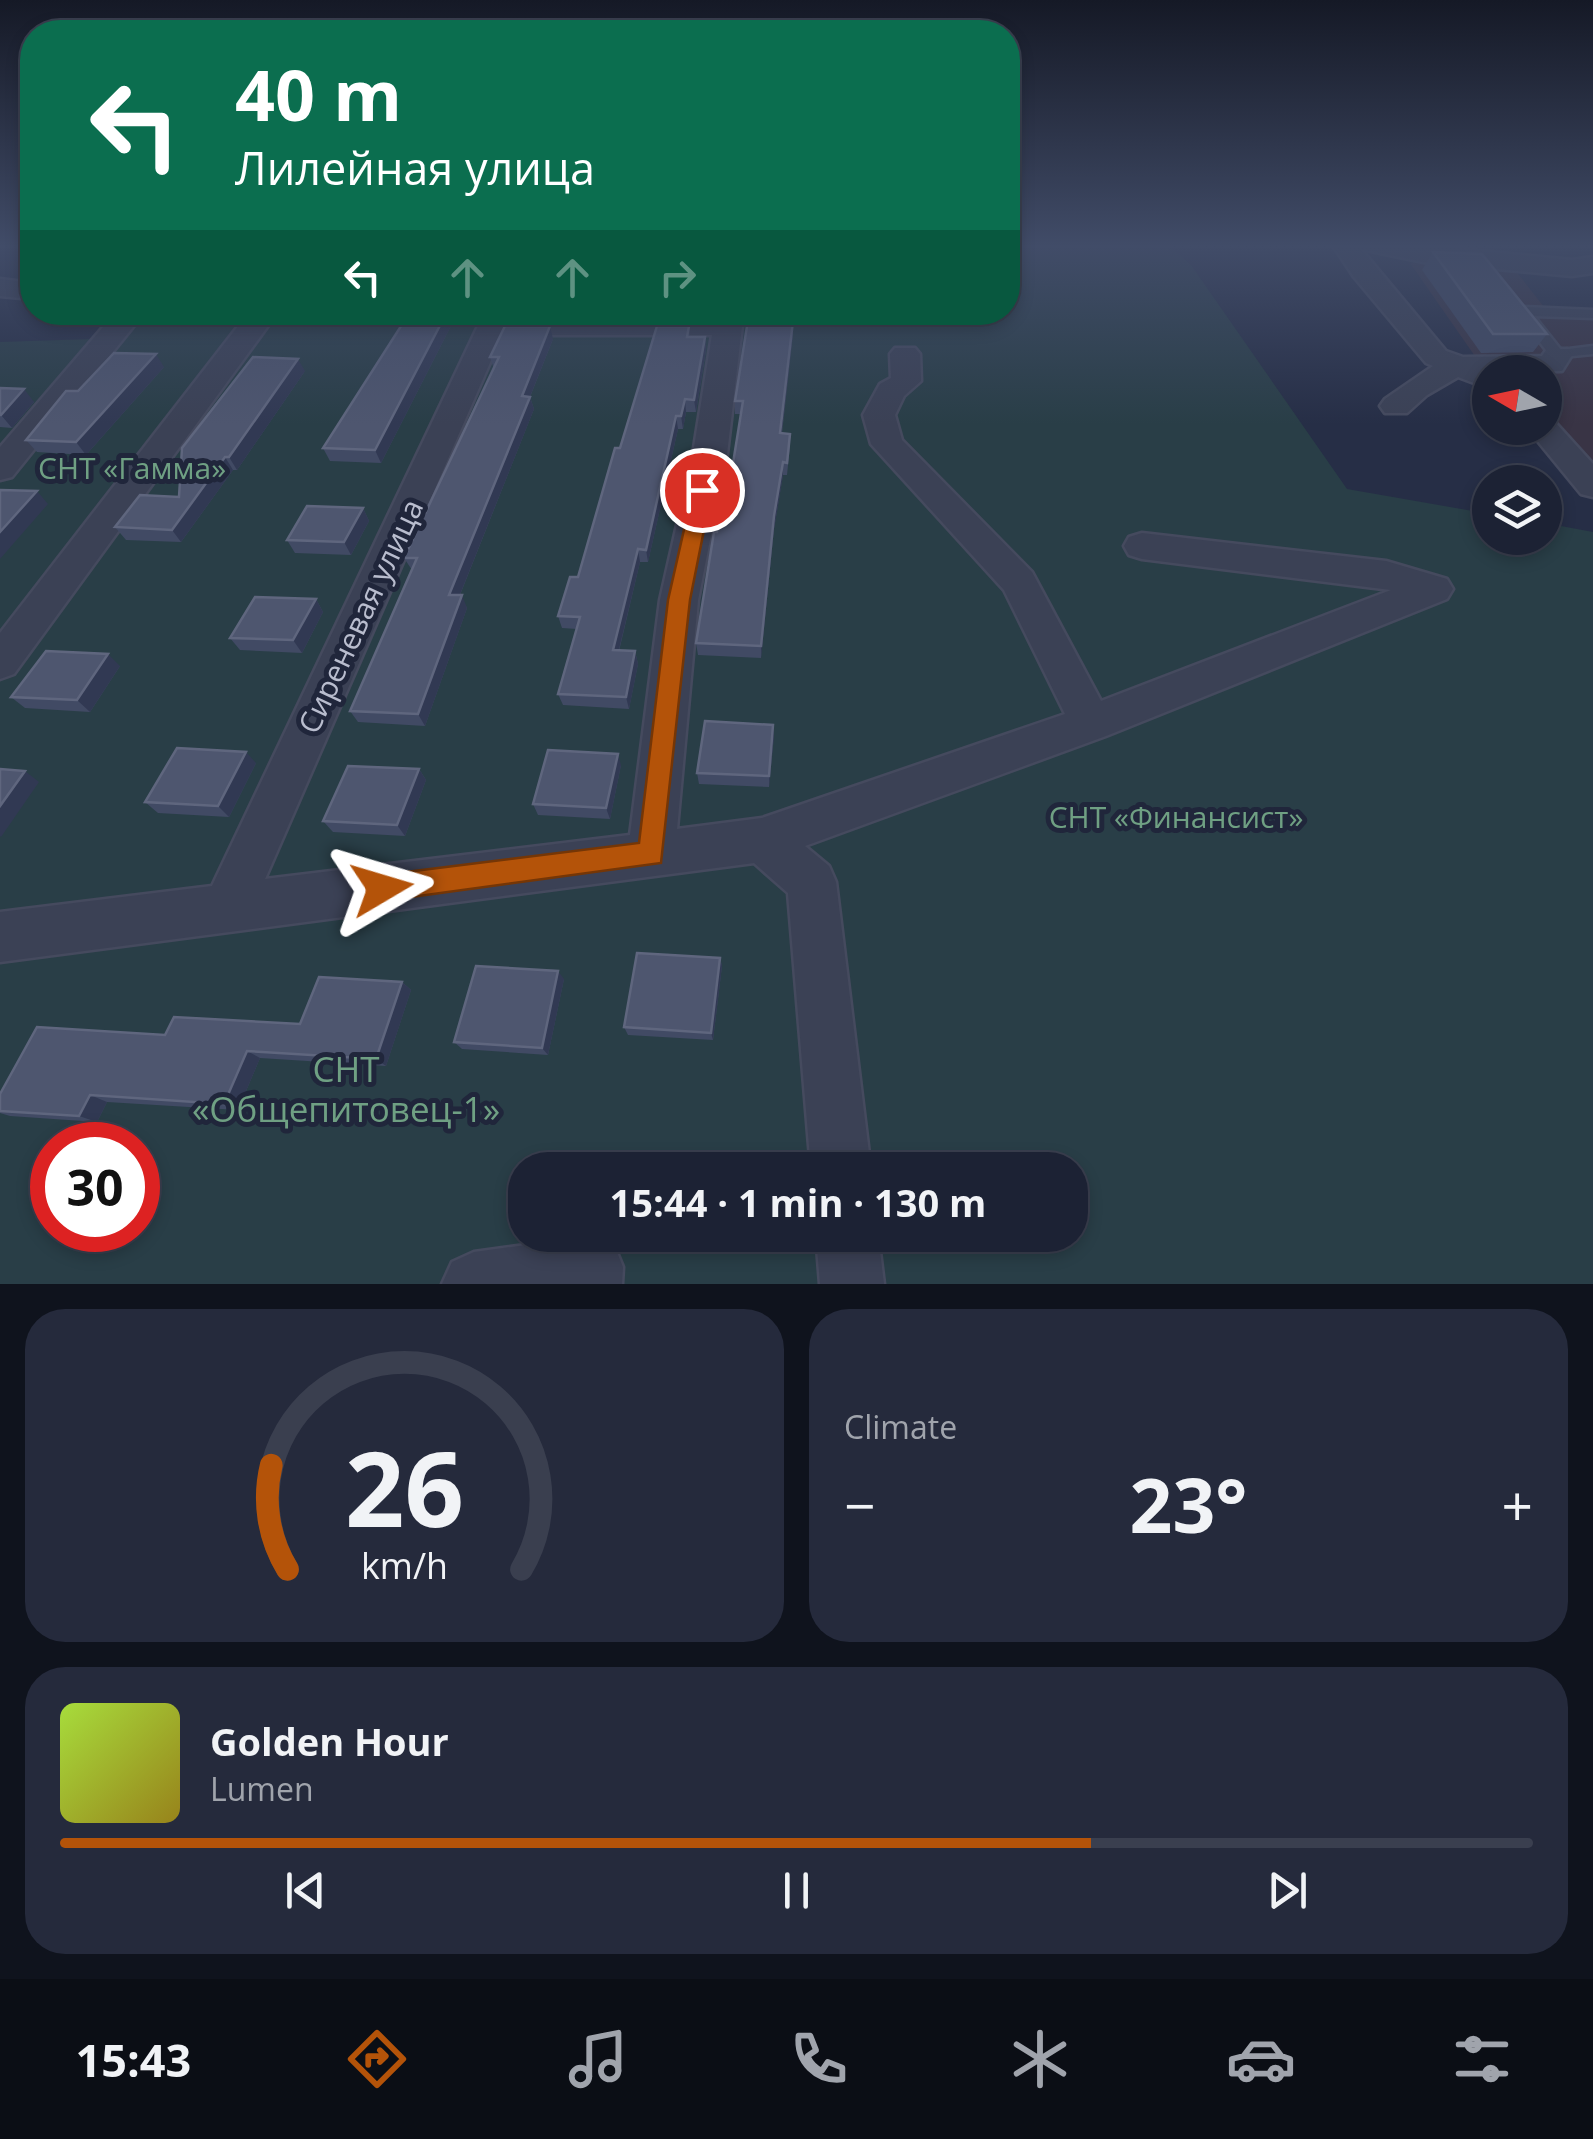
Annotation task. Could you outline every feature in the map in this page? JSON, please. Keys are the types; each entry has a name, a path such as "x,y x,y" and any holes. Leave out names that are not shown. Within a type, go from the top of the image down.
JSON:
{"street":[{"path":"1391,304 1436,357 1472,373"},
{"path":"0,469 121,325"},
{"path":"0,663 254,325"},
{"name":"Сиреневая улица","path":"228,908 492,326 728,326 710,454 679,600 651,854"},
{"path":"904,354 906,381 891,391 879,414 887,444 1019,582 1090,723"},
{"path":"1396,406 1425,379 1454,366 1472,366"},
{"path":"1558,445 1593,486"},
{"path":"0,936 762,840 1090,723 1434,589 1386,574 1142,546"},
{"path":"762,840 812,882 839,1152"},
{"path":"849,1252 852,1284"},
{"path":"474,1284 591,1276"}],"lane":[{"path":"1593,314 1524,311 1557,355 1593,350"}],"shaded area":[{"path":"1439,304 1593,308 1593,482 1562,443 1562,355 1474,355"}],"green space":[{"name":"СНТ «Финансист»","path":"1020,304 1218,304 1347,489 1472,511 1472,555 1562,555 1562,526 1593,532 1593,1284 0,1284 0,342 122,338 132,325 1020,325"}],"building":[{"path":"1471,304 1523,304 1547,334 1493,334"},
{"path":"402,325 440,325 375,450 323,448"},
{"path":"747,325 793,325 780,433 790,434 774,516 761,646 696,643 714,532 726,482 730,482 743,401 735,401"},
{"path":"505,326 550,326 522,396 530,397 449,595 462,595 418,714 350,711 417,558 404,558 499,357 490,357"},
{"path":"657,326 689,326 687,337 705,337 694,400 685,399 681,416 676,416 646,550 638,549 613,650 635,651 626,697 558,694 580,617 558,616 570,577 578,577 615,448 620,448"},
{"path":"114,353 156,354 76,442 26,440 66,391 78,391"},
{"path":"253,357 298,359 172,530 115,527 140,495 179,497 182,448"},
{"path":"0,388 24,389 1,415 0,415"},
{"path":"0,490 37,491 0,532"},
{"path":"307,506 363,508 344,542 287,540"},
{"path":"255,597 316,599 293,640 230,638"},
{"path":"46,651 108,654 77,700 11,697"},
{"path":"705,721 773,725 769,776 697,773"},
{"path":"177,748 246,752 218,806 145,802"},
{"path":"548,750 618,754 606,808 533,804"},
{"path":"348,766 419,769 397,825 323,821"},
{"path":"0,769 25,771 0,806"},
{"path":"637,953 720,958 711,1033 624,1027"},
{"path":"476,966 558,971 542,1048 454,1042"},
{"path":"319,977 402,982 376,1059 247,1051 224,1104 90,1095 79,1116 0,1111 0,1094 37,1027 165,1035 174,1017 300,1024"}],"route":[{"path":"382,888 651,854 679,600 702,490"}],"park label":[{"name":"СНТ «Гамма»","path":"132,467"},
{"name":"СНТ «Общепитовец-1»","path":"346,1088"}]}
